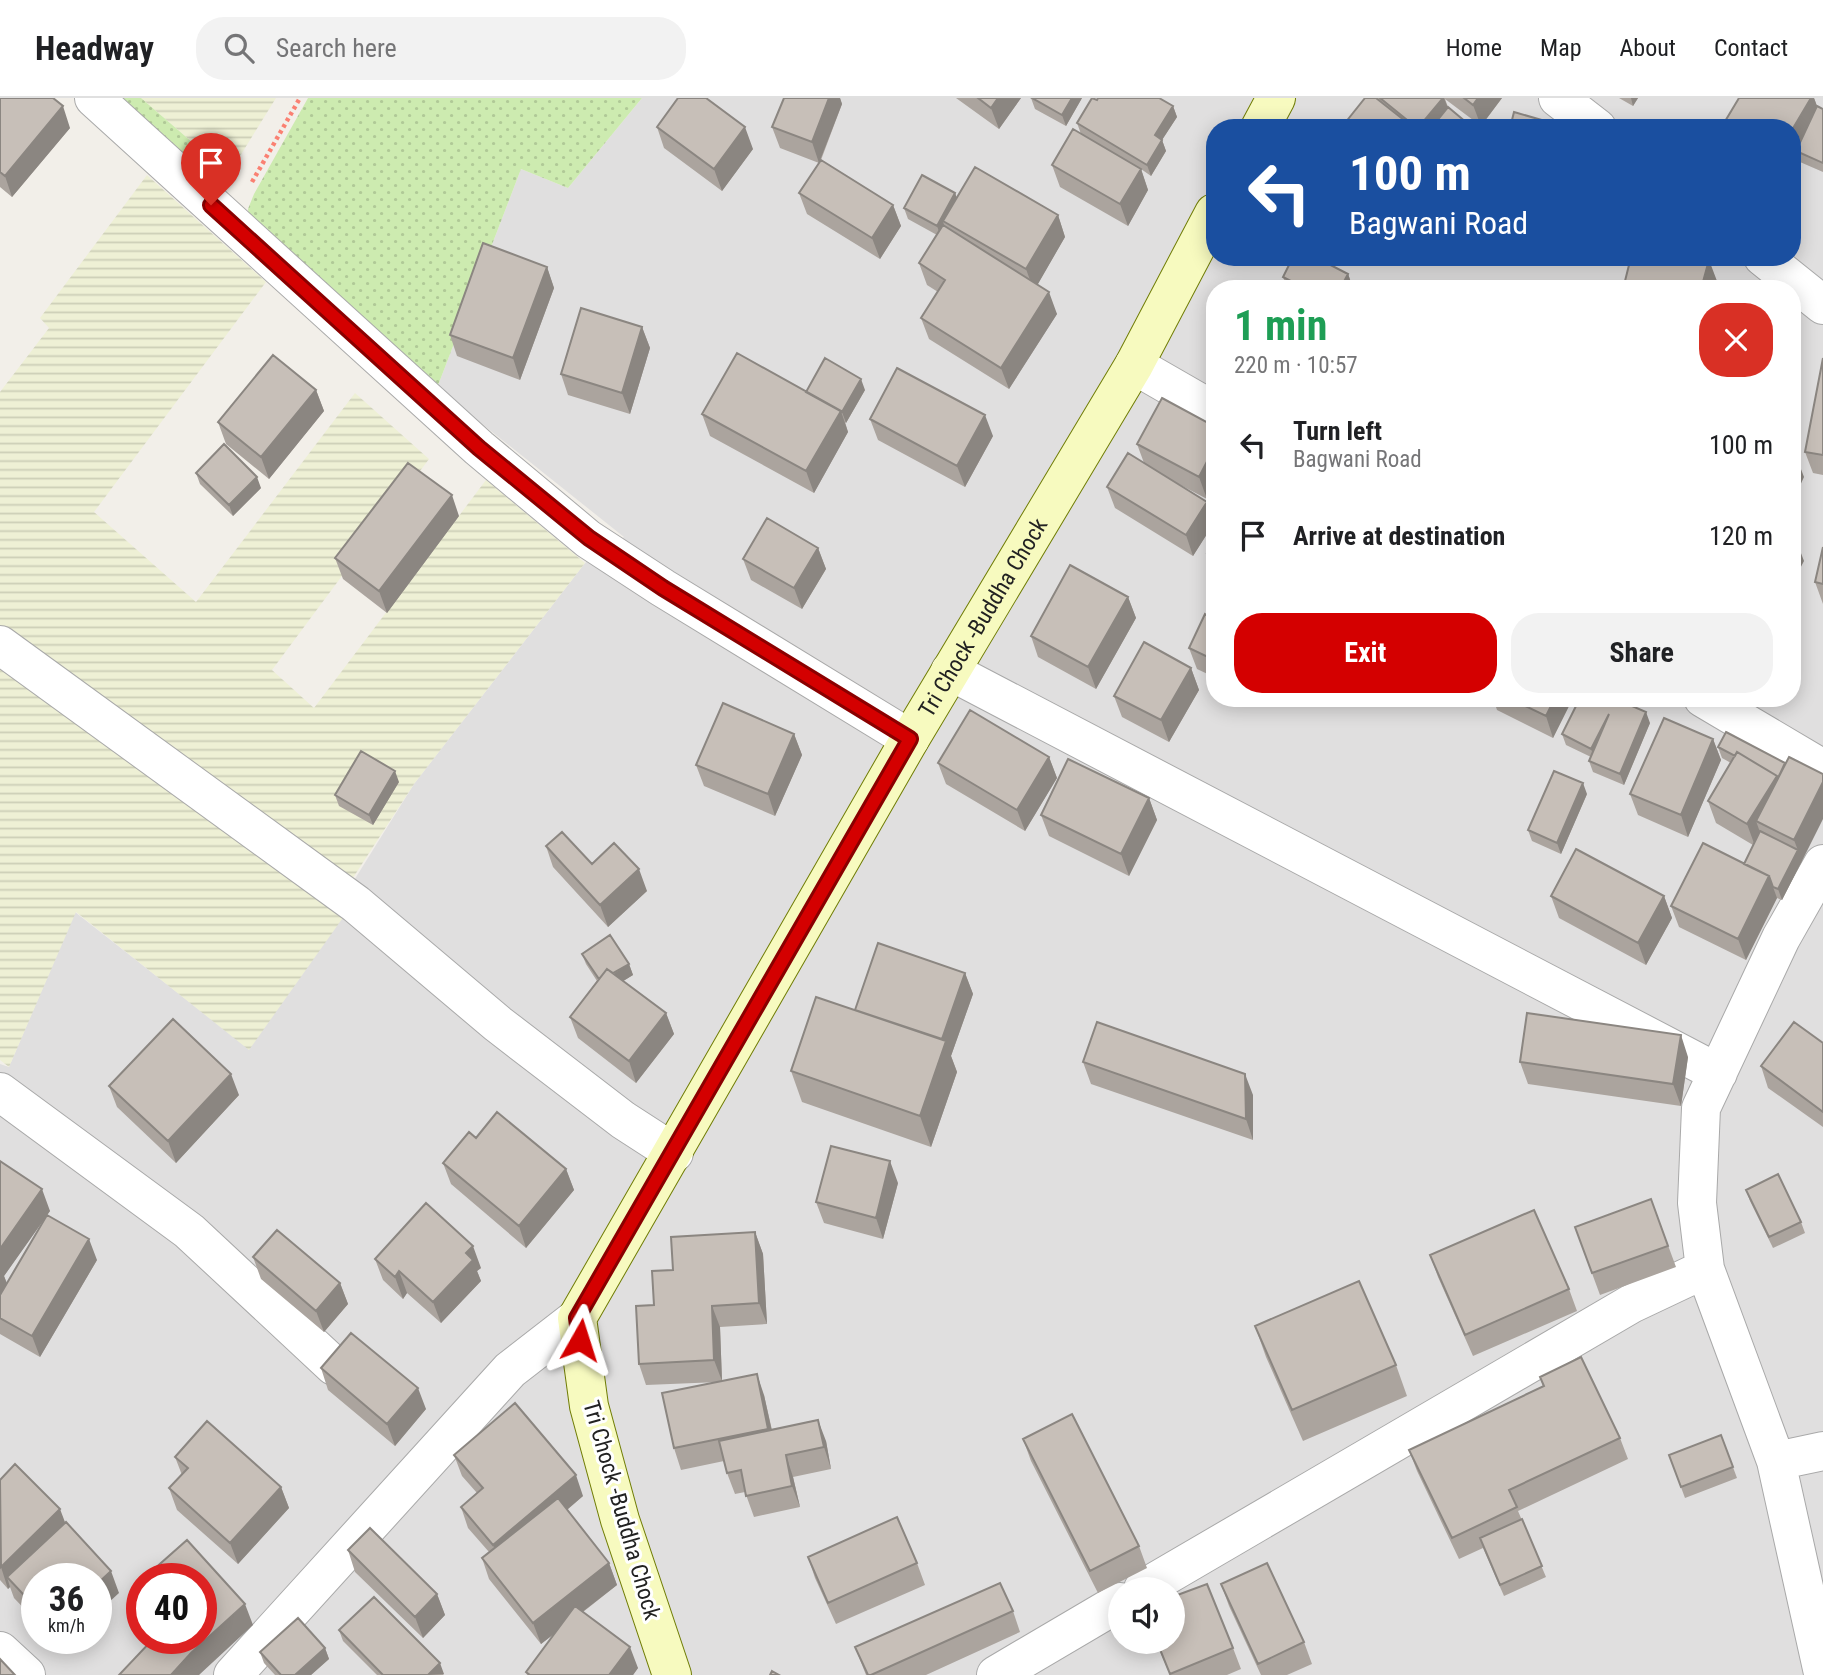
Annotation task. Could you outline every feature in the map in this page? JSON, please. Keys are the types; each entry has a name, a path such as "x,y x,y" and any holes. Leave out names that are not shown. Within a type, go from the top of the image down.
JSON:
{"street":[{"path":"93,98 479,448 589,538 663,588 910,739"},
{"path":"1265,119 1276,98"},
{"path":"1558,98 1585,119"},
{"name":"Tri Chock -Buddha Chock","path":"672,1675 620,1520 589,1406 577,1318 910,739 1134,365 1206,228"},
{"path":"1774,266 1792,280"},
{"path":"1801,287 1823,305"},
{"path":"1134,365 1206,406"},
{"path":"0,645 356,904 498,1024 623,1120 674,1153"},
{"path":"950,671 1718,1073"},
{"path":"1718,707 1823,769"},
{"path":"1823,864 1781,938 1702,1108 1697,1203 1705,1269 1776,1461 1823,1673"},
{"path":"0,1092 188,1231 334,1366"},
{"path":"1164,1577 1631,1304 1705,1269"},
{"path":"233,1675 510,1370 577,1318"},
{"path":"1776,1461 1823,1451"},
{"path":"996,1675 1108,1609"},
{"path":"0,1651 26,1675"}],"path":[{"path":"231,223 300,98"}],"shaded area":[{"path":"642,98 1823,98 1823,1675 0,1675 0,1064 9,1067 75,912 249,1049 414,784 585,563 624,537 437,388 521,169 568,188"}],"green space":[{"path":"114,98 141,98 229,174 221,195"},
{"path":"141,98 276,98 229,174"},
{"path":"308,98 642,98 568,188 521,169 437,388 249,220 248,209 254,194"},
{"path":"147,175 266,282 94,512 196,602 355,393 429,459 272,670 314,708 486,480 585,563 414,784 347,887 0,633 0,392 49,328 40,318"},
{"path":"0,656 347,912 249,1050 76,912 9,1067 0,1060"}],"building":[{"path":"0,98 53,98 63,106 5,176 0,172"},
{"path":"678,98 706,98 745,127 714,169 657,127"},
{"path":"784,98 829,98 812,142 772,127"},
{"path":"978,98 998,98 991,108"},
{"path":"1032,98 1072,98 1062,115"},
{"path":"1092,98 1159,98 1173,106 1155,135 1162,140 1147,165 1077,123"},
{"path":"1365,98 1376,98 1403,119 1348,119"},
{"path":"1380,98 1443,98 1426,119 1406,119"},
{"path":"1464,98 1478,98 1473,105"},
{"path":"1739,98 1811,98 1799,119 1726,119"},
{"path":"1817,106 1823,109 1823,163 1801,153 1801,140"},
{"path":"1448,107 1462,119 1438,119"},
{"path":"1514,112 1538,119 1512,119"},
{"path":"1073,129 1141,169 1120,204 1052,165"},
{"path":"821,160 893,205 872,238 799,193"},
{"path":"975,167 1058,215 1026,269 943,221"},
{"path":"922,175 955,193 937,226 904,208"},
{"path":"943,225 1049,292 1001,368 921,318 945,280 919,263"},
{"path":"483,243 547,267 513,358 450,335"},
{"path":"1288,266 1332,266 1348,274 1345,280 1289,280 1283,277"},
{"path":"1629,266 1707,266 1703,280 1625,280"},
{"path":"581,308 642,327 622,393 561,374"},
{"path":"737,353 841,411 806,471 702,414"},
{"path":"273,355 316,390 261,457 218,422"},
{"path":"825,358 861,379 842,412 806,392"},
{"path":"1823,358 1823,455 1805,452"},
{"path":"897,368 985,415 957,466 870,419"},
{"path":"1162,398 1206,422 1206,463 1199,477 1137,444"},
{"path":"224,444 257,477 229,505 196,473"},
{"path":"1128,453 1206,504 1186,535 1107,487"},
{"path":"408,463 452,495 379,591 335,558"},
{"path":"767,518 818,548 794,588 743,559"},
{"path":"1823,547 1823,584 1815,582"},
{"path":"1070,565 1128,597 1088,667 1031,636"},
{"path":"1205,614 1206,656 1189,648"},
{"path":"1144,642 1191,668 1161,720 1114,696"},
{"path":"723,703 794,734 768,794 696,765"},
{"path":"1528,707 1550,707 1546,716"},
{"path":"1576,707 1634,707 1646,712 1620,774 1589,761 1609,714 1591,749 1562,734"},
{"path":"970,710 1049,757 1017,810 938,763"},
{"path":"1664,718 1713,739 1681,815 1630,794"},
{"path":"1726,732 1785,763 1778,778 1737,752 1735,756 1718,747"},
{"path":"361,751 395,771 369,815 335,795"},
{"path":"1737,752 1777,776 1747,824 1708,801"},
{"path":"1789,757 1823,774 1823,782 1794,840 1756,821"},
{"path":"1068,759 1149,798 1121,854 1041,815"},
{"path":"1554,771 1583,783 1557,843 1528,830"},
{"path":"1760,831 1798,850 1778,889 1773,887 1769,876 1744,864"},
{"path":"562,832 592,864 614,843 639,869 600,905 546,846"},
{"path":"1703,843 1769,876 1738,939 1671,906"},
{"path":"1576,849 1664,896 1638,943 1551,896"},
{"path":"610,935 629,964 613,973 607,969 599,979 582,954"},
{"path":"878,943 965,973 942,1039 855,1010"},
{"path":"607,969 666,1013 629,1061 570,1017"},
{"path":"816,997 946,1041 920,1116 791,1071"},
{"path":"1527,1013 1681,1035 1673,1084 1520,1062"},
{"path":"173,1019 231,1074 168,1141 109,1086"},
{"path":"1097,1022 1245,1074 1246,1119 1083,1062"},
{"path":"1794,1022 1823,1043 1823,1112 1761,1066"},
{"path":"497,1112 566,1169 519,1226 443,1163 469,1132 476,1138"},
{"path":"831,1146 890,1161 876,1218 816,1202"},
{"path":"0,1161 42,1189 0,1249"},
{"path":"1778,1174 1801,1222 1769,1237 1746,1190"},
{"path":"1651,1199 1668,1246 1592,1273 1575,1227"},
{"path":"426,1203 473,1246 466,1253 473,1260 433,1302 399,1271 395,1277 375,1259"},
{"path":"1534,1210 1569,1289 1465,1335 1430,1255"},
{"path":"47,1215 89,1239 32,1336 0,1318 0,1295"},
{"path":"277,1230 340,1283 316,1311 253,1257"},
{"path":"755,1232 759,1303 712,1306 714,1360 639,1364 636,1306 654,1305 652,1271 673,1270 671,1237"},
{"path":"1359,1281 1396,1365 1292,1410 1255,1326"},
{"path":"351,1333 418,1388 387,1424 321,1368"},
{"path":"1581,1357 1620,1438 1509,1490 1517,1507 1452,1538 1409,1450 1544,1386 1540,1377"},
{"path":"757,1374 768,1429 674,1448 662,1393"},
{"path":"515,1403 576,1475 493,1545 461,1507 483,1488 454,1455"},
{"path":"1072,1414 1139,1546 1090,1571 1023,1439"},
{"path":"818,1420 824,1447 786,1455 792,1486 746,1496 741,1470 727,1473 719,1441"},
{"path":"207,1421 281,1487 230,1543 169,1488 188,1468 175,1457"},
{"path":"1721,1435 1733,1467 1681,1487 1669,1455"},
{"path":"15,1464 60,1509 1,1567 0,1480"},
{"path":"558,1498 609,1563 533,1623 482,1558"},
{"path":"897,1517 917,1563 828,1603 808,1557"},
{"path":"1522,1519 1542,1566 1500,1585 1480,1538"},
{"path":"66,1522 104,1563 22,1563"},
{"path":"370,1528 437,1594 415,1617 348,1550"},
{"path":"187,1540 208,1563 161,1563"},
{"path":"1267,1563 1304,1642 1258,1664 1221,1584"},
{"path":"21,1564 21,1592 7,1577"},
{"path":"217,1573 245,1604 217,1629"},
{"path":"1000,1583 1013,1611 868,1675 855,1647"},
{"path":"1207,1584 1233,1648 1170,1674 1162,1654 1185,1654 1185,1592"},
{"path":"374,1597 440,1663 428,1675 383,1675 339,1630"},
{"path":"575,1606 630,1647 609,1675 530,1675 526,1672"},
{"path":"298,1618 325,1648 295,1675 281,1675 260,1652"},
{"path":"139,1654 190,1654 171,1675 119,1675"},
{"path":"0,1659 15,1675 0,1675"}],"route":[{"path":"211,205 479,448 589,538 663,588 910,739 577,1318 580,1340"}]}
